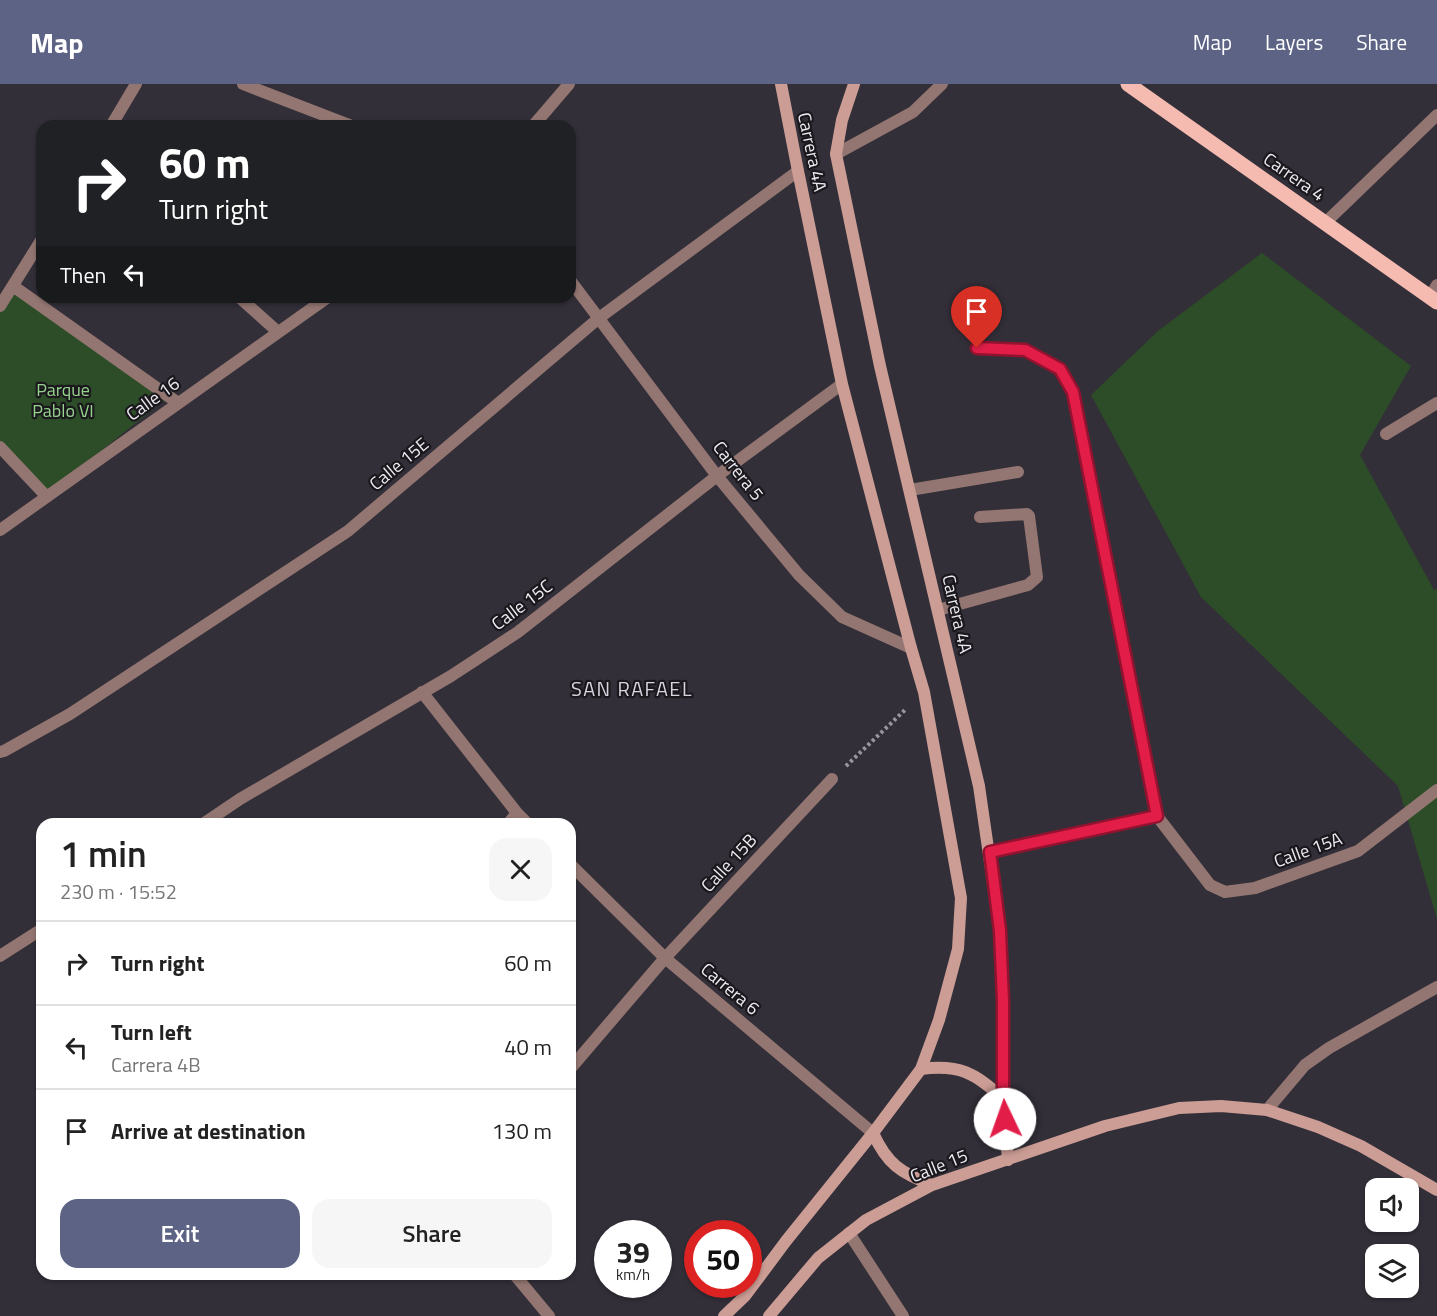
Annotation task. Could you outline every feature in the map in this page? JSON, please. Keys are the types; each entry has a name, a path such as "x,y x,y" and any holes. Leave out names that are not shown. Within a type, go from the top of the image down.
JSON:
{"main road":[{"name":"Carrera 4A","path":"781,84 842,384 924,692 961,898 958,949 939,1020 921,1069"},
{"name":"Carrera 4","path":"1128,84 1325,223 1435,295"},
{"name":"Carrera 4A","path":"854,85 842,120 836,154 880,366 979,786 1000,931 1003,1099 1008,1160"},
{"path":"724,1316 744,1296 921,1069 939,1066 956,1069 987,1084 1003,1099"},
{"name":"Calle 15","path":"769,1316 818,1258 849,1233 866,1220 932,1185 1105,1126 1179,1108 1221,1106 1267,1110 1318,1127 1361,1146 1437,1190"},
{"path":"873,1133 880,1149 893,1164 910,1176 932,1185"}],"street":[{"path":"115,120 136,84"},
{"path":"243,84 336,120"},
{"path":"538,120 569,84"},
{"path":"836,154 913,111 942,84"},
{"path":"1325,223 1437,115"},
{"name":"Calle 15E","path":"1,748 70,714 348,531 599,318 798,171"},
{"path":"0,306 36,249"},
{"path":"13,286 36,302"},
{"name":"Carrera 5","path":"576,288 717,476 798,575 842,616 911,648"},
{"path":"37,303 178,403"},
{"path":"246,303 278,332"},
{"name":"Calle 16","path":"0,530 319,303"},
{"path":"977,348 1025,350 1060,369 1073,392 1157,816 990,852"},
{"name":"Calle 15C","path":"212,818 240,799 451,676 518,632 717,476 842,384"},
{"path":"1386,434 1437,403"},
{"path":"0,447 47,497"},
{"path":"910,490 1018,472"},
{"path":"938,610 1028,585 1037,577 1029,516 1024,513 981,517"},
{"path":"422,692 522,818"},
{"name":"Calle 15B","path":"576,1062 665,958 832,779"},
{"name":"Calle 15A","path":"1157,816 1210,885 1225,892 1255,888 1358,851 1437,790"},
{"path":"513,818 517,813"},
{"name":"Carrera 6","path":"576,870 665,958 873,1133"},
{"path":"0,956 36,932"},
{"path":"1267,1110 1305,1065 1329,1048 1437,987"},
{"path":"849,1233 903,1316"},
{"path":"519,1280 549,1316"}],"path":[{"path":"832,779 924,692"}],"green space":[{"path":"1262,253 1411,366 1360,455 1434,590 1437,589 1437,919 1398,786 1201,597 1091,395 1158,331"},
{"name":"Parque Pablo VI","path":"14,289 167,398 47,494 0,445 0,310"}],"district":[{"name":"SAN RAFAEL","path":"632,689"}],"route":[{"path":"977,348 1025,350 1060,369 1073,392 1157,816 990,852 1000,931 1005,1119"}]}
